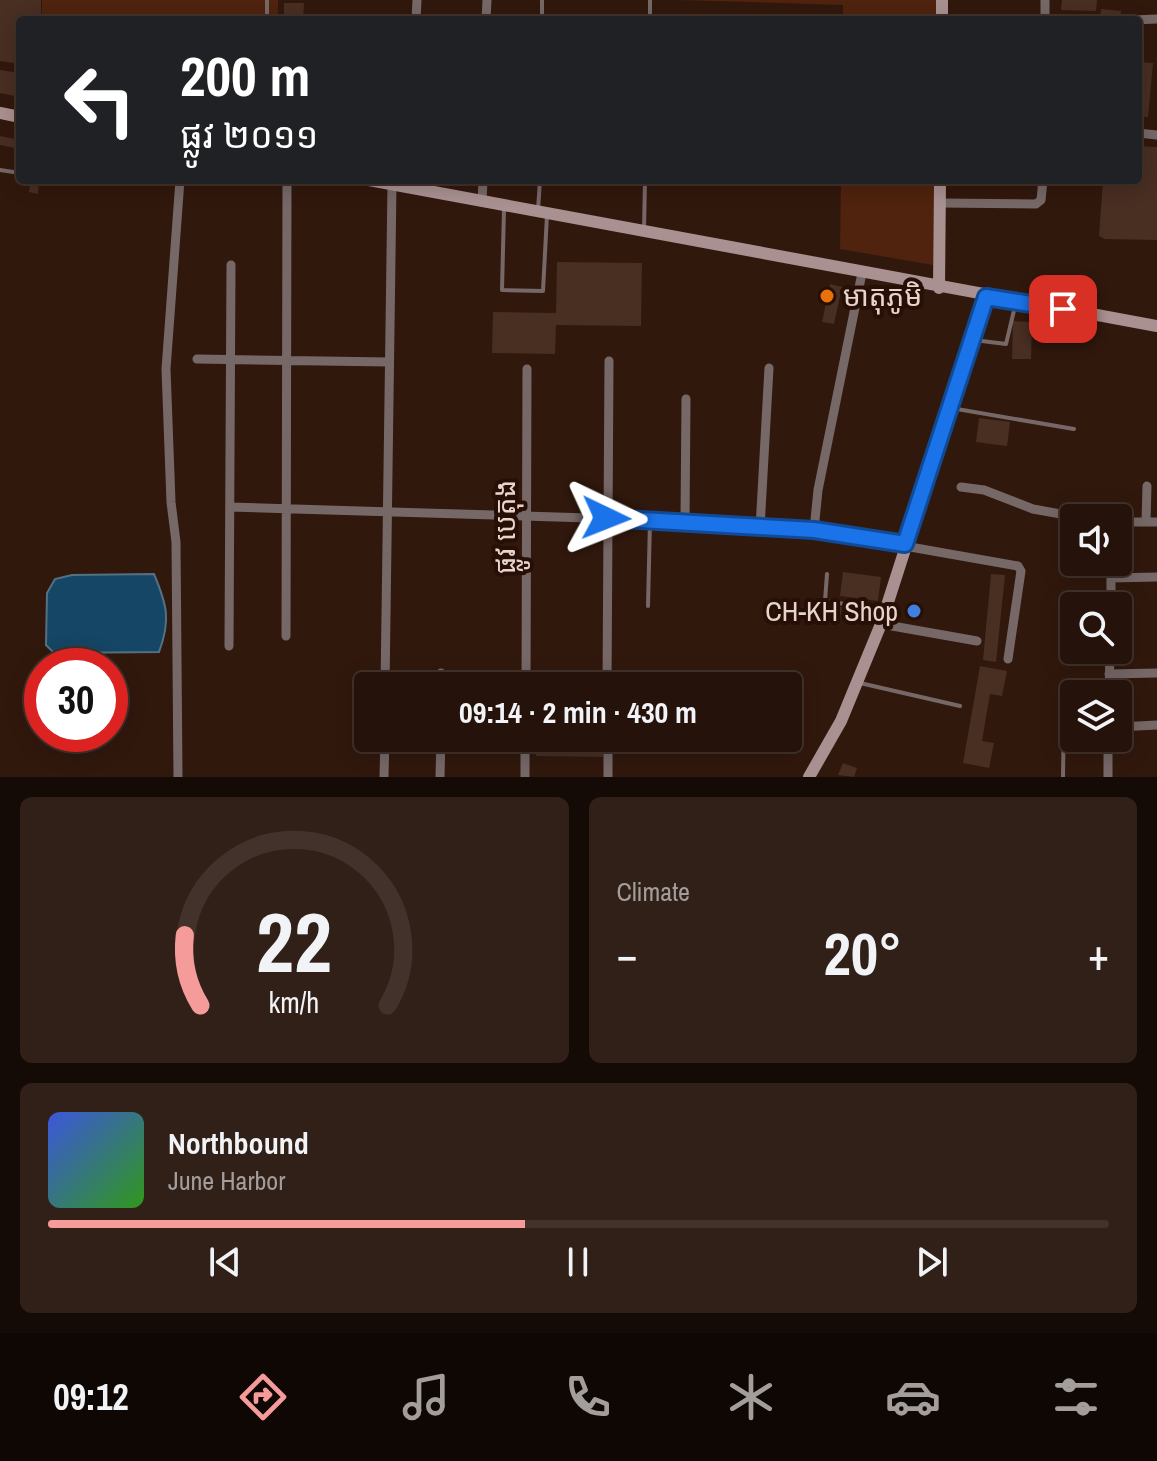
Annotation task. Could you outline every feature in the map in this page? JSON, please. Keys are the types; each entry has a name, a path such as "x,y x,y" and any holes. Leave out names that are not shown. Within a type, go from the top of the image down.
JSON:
{"main road":[{"path":"401,184 542,214 1157,326"},
{"path":"939,288 940,184"},
{"path":"809,777 858,682 881,624 986,297"}],"street":[{"path":"178,777 176,542 168,455 166,369 180,184"},
{"path":"286,636 287,184"},
{"path":"385,672 389,362 401,184"},
{"path":"482,202 483,184"},
{"path":"940,203 1036,204 1041,200 1043,184"},
{"path":"229,646 231,265"},
{"path":"814,530 818,490 862,273"},
{"path":"197,359 389,362"},
{"path":"607,672 609,361"},
{"path":"760,528 769,368"},
{"name":"ផ្លូវ បេតុង","path":"526,672 527,369"},
{"path":"685,521 686,399"},
{"path":"1147,486 1152,522"},
{"path":"961,487 984,490 1033,509 1060,514"},
{"path":"230,507 685,521 814,530 1020,566 1008,659"},
{"path":"1111,592 1111,578 1157,577"},
{"path":"881,624 977,641"},
{"path":"1109,664 1109,680"},
{"path":"1109,674 1157,673"},
{"path":"1132,726 1157,725"},
{"path":"384,777 385,752"},
{"path":"440,777 441,752"},
{"path":"525,752 525,777"},
{"path":"608,752 608,777"},
{"path":"1108,752 1108,777"}],"lane":[{"path":"504,206 502,290 543,291 546,235 540,184"},
{"path":"644,232 645,184"},
{"path":"972,340 1006,344 1016,302"},
{"path":"949,408 1074,429"},
{"path":"648,606 650,520"},
{"path":"827,574 825,601 885,610"},
{"path":"858,682 960,706"},
{"path":"1063,752 1063,777"}],"shaded area":[{"path":"42,0 278,0 278,16 42,16"},
{"path":"678,0 937,0 936,16 843,16 843,5"},
{"path":"841,184 934,184 933,265 840,249"}],"water":[{"path":"154,574 166,613 159,652 128,652 128,648 49,648 46,645 47,593 55,579 72,575"}],"building":[{"path":"0,0 41,0 41,16 16,16 16,63 0,61"},
{"path":"1062,0 1097,0 1096,11 1061,10"},
{"path":"284,3 304,3 303,16 284,16"},
{"path":"1101,9 1121,11 1120,16 1100,16"},
{"path":"1142,62 1153,63 1148,117 1142,116"},
{"path":"0,70 16,72 16,96 0,93"},
{"path":"0,136 16,139 16,148 0,145"},
{"path":"1142,146 1157,147 1157,240 1105,239 1099,236 1103,184 1142,184"},
{"path":"30,184 39,184 38,194 29,192"},
{"path":"557,262 642,263 641,326 556,325 555,354 492,353 493,312 556,313"},
{"path":"830,284 842,287 834,324 822,322"},
{"path":"1013,321 1032,322 1031,359 1012,359"},
{"path":"979,418 1010,422 1007,446 976,442"},
{"path":"843,572 881,577 878,601 840,596"},
{"path":"991,574 1005,575 996,662 983,660"},
{"path":"820,604 842,607 839,625 817,622"},
{"path":"980,666 1007,671 1002,696 990,694 982,741 994,743 989,768 963,763"},
{"path":"536,752 603,752 603,757 536,756"},
{"path":"843,763 857,768 854,777 838,775"}],"place":[{"name":"មាតុភូមិ","path":"827,296"},
{"name":"CH-KH Shop","path":"914,611"}],"route":[{"path":"606,518 814,530 905,544 986,297 1063,309"}]}
